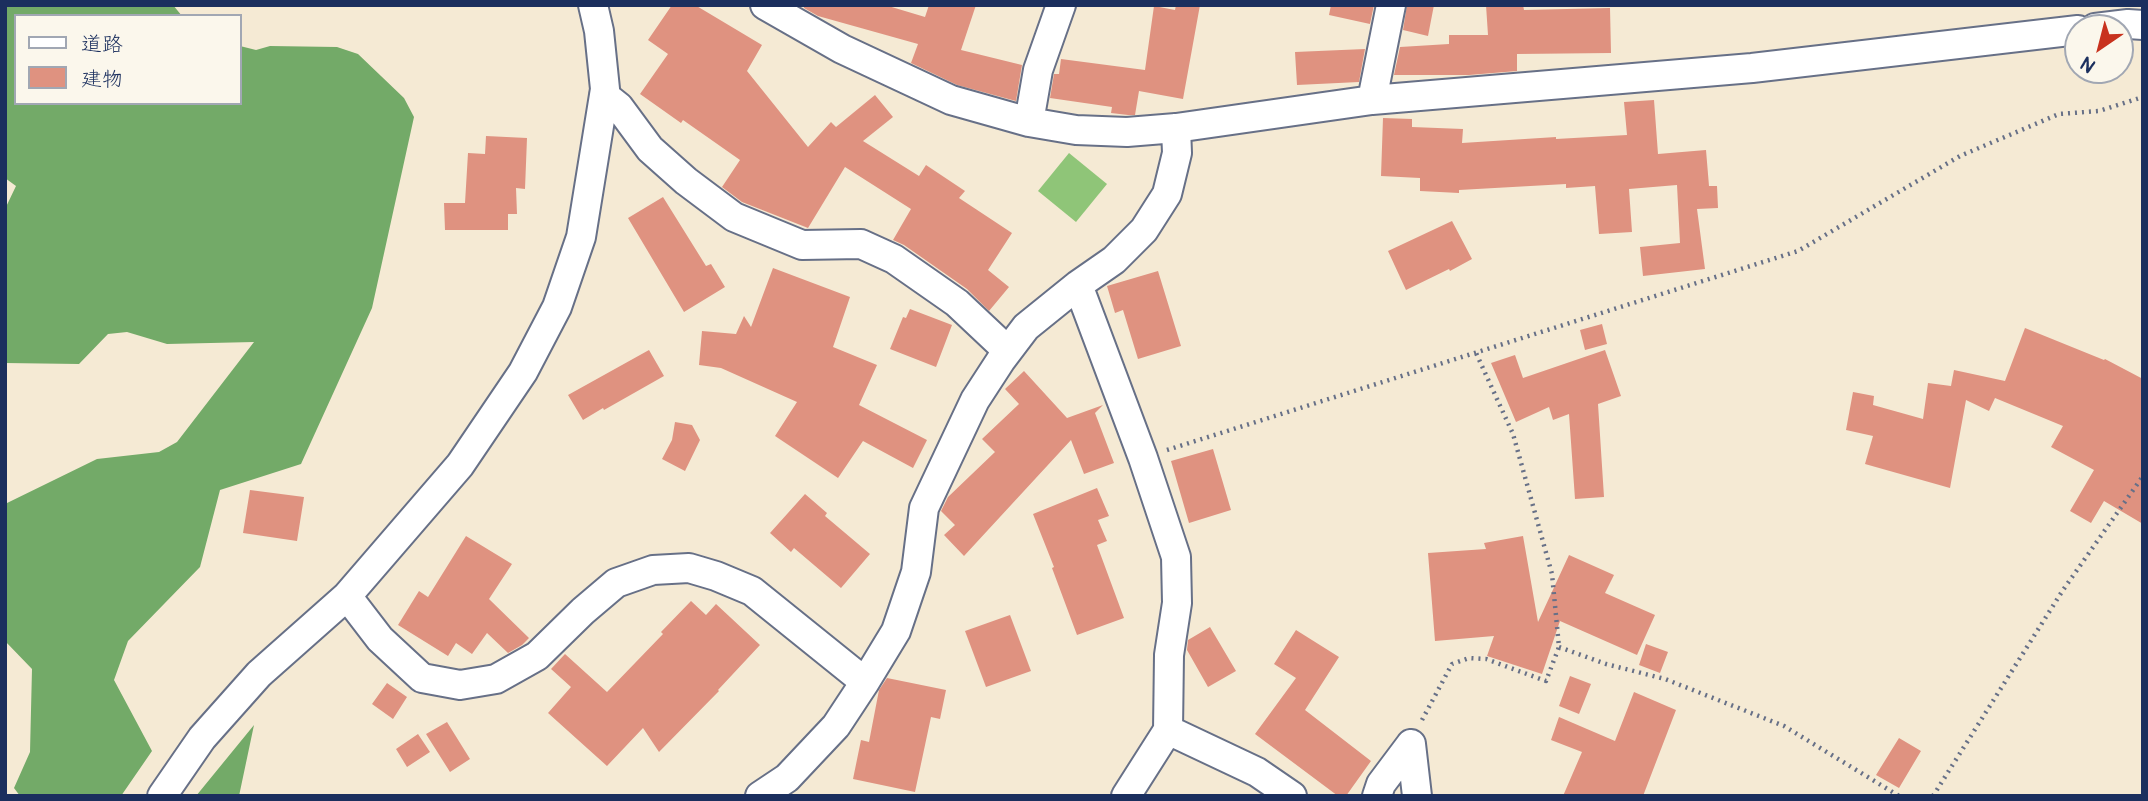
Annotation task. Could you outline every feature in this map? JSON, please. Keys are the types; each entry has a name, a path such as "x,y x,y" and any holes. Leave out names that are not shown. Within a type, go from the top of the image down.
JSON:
{"street":[{"path":"162,796 202,738 259,674 347,596 460,465 523,372 557,307 581,237 604,95 599,31 593,5"},
{"path":"765,5 842,49 951,100 1029,122 1076,130 1127,132 1176,128 1372,100 1752,68 2064,32"},
{"path":"1029,122 1038,70 1061,5"},
{"path":"1372,100 1391,5"},
{"path":"604,95 619,107 650,149 686,181 734,217 802,245 861,244 894,259 957,303 1008,351"},
{"path":"760,796 787,778 836,726 865,682 896,631 916,572 924,508 975,400 1026,327 1114,260 1144,230 1167,194 1177,153 1176,128"},
{"path":"1078,285 1143,458 1176,557 1177,603 1168,655 1168,730 1126,796"},
{"path":"347,596 380,639 422,678 460,685 496,679 537,656 616,583 653,570 689,568 752,591 865,682"},
{"path":"1168,730 1257,772 1292,796"},
{"path":"1377,796 1381,784 1411,744"},
{"path":"1411,744 1417,796"}],"path":[{"path":"1143,458 1798,251 1960,156 2059,114 2099,111 2143,97"},
{"path":"1411,744 1426,708 1452,664 1469,658 1486,659 1546,681 1559,647 1552,575 1513,434 1476,353"},
{"path":"1933,796 2063,590 2143,476"},
{"path":"1559,647 1606,664 1665,679 1784,726 1899,796"}],"green space":[{"path":"5,5 173,5 180,14 14,14 14,105 242,105 242,46 256,50 270,46 337,47 358,54 404,98 414,117 372,308 301,464 220,490 200,567 128,641 114,680 152,751 121,796 20,796 14,788 30,752 32,669 5,641 5,504 97,459 159,452 177,442 254,342 167,344 127,332 108,334 79,364 5,363 5,209 16,186 5,178"},
{"path":"1069,153 1107,184 1076,222 1038,191"},
{"path":"254,725 239,796 196,796"}],"building":[{"path":"672,5 695,5 762,45 747,71 808,147 831,122 836,127 875,95 893,117 863,141 919,176 926,165 965,191 959,198 1012,233 988,270 1009,287 989,311 967,289 893,240 911,209 845,167 808,228 742,202 722,187 740,160 640,94 668,54 648,40"},
{"path":"804,5 885,5 925,17 929,5 976,5 961,50 1022,65 1016,101 957,85 911,63 918,44 818,16 804,8"},
{"path":"1176,5 1200,5 1183,99 1139,91 1135,115 1128,115 1111,113 1112,107 1050,98 1054,74 1059,74 1061,59 1145,70 1154,6 1175,10"},
{"path":"1331,5 1374,5 1370,24 1329,15"},
{"path":"1407,5 1434,5 1428,36 1403,30"},
{"path":"1486,5 1523,5 1524,10 1610,8 1611,53 1517,54 1517,71 1469,75 1394,75 1400,47 1449,44 1449,35 1488,35"},
{"path":"1365,49 1359,82 1297,85 1295,52"},
{"path":"1654,100 1658,154 1706,150 1709,186 1717,186 1718,208 1697,209 1705,269 1643,276 1640,247 1680,243 1677,185 1629,189 1632,232 1599,234 1595,186 1566,188 1566,184 1459,190 1459,193 1420,191 1420,178 1381,176 1383,118 1412,119 1412,127 1463,129 1462,143 1627,135 1624,102"},
{"path":"486,136 527,138 525,189 516,188 517,214 508,214 508,230 445,230 444,203 465,203 468,153 485,154"},
{"path":"663,197 706,266 711,264 725,287 684,312 628,218"},
{"path":"1452,221 1472,259 1406,290 1388,251"},
{"path":"773,268 850,297 833,347 877,365 859,405 927,440 913,468 863,441 838,478 775,436 797,402 721,368 699,365 702,331 736,334 744,316 751,327"},
{"path":"1158,271 1181,346 1138,359 1123,310 1115,313 1107,286"},
{"path":"910,309 952,325 936,367 890,349 903,317 906,318"},
{"path":"1602,324 1607,344 1585,350 1580,330"},
{"path":"2025,328 2105,359 2143,379 2143,524 2104,501 2091,523 2070,511 2094,470 2051,447 2063,426 1995,398 1989,411 1966,400 1950,488 1865,464 1873,436 1846,430 1853,392 1874,396 1873,405 1923,419 1928,383 1951,386 1954,370 2005,381"},
{"path":"649,350 664,376 583,420 568,395"},
{"path":"1605,350 1621,396 1598,404 1604,497 1575,499 1569,414 1553,420 1549,407 1516,422 1491,363 1515,355 1523,378"},
{"path":"1024,371 1067,418 1103,405 1095,413 1114,463 1084,474 1071,440 964,556 944,535 955,525 941,511 948,497 995,452 982,439 1019,404 1005,389"},
{"path":"675,422 692,425 700,440 685,471 662,459 672,440"},
{"path":"1213,449 1231,510 1189,523 1171,461"},
{"path":"1097,488 1109,516 1098,520 1107,541 1097,545 1124,618 1077,635 1033,514"},
{"path":"250,490 304,497 297,541 243,533"},
{"path":"805,494 827,513 825,516 870,554 841,588 794,548 791,552 770,533"},
{"path":"466,536 512,564 489,599 529,638 508,653 487,633 472,654 456,643 448,656 398,625 419,591 428,597"},
{"path":"1523,536 1538,622 1569,555 1614,575 1605,593 1655,615 1637,655 1560,621 1542,674 1487,656 1494,636 1435,641 1428,553 1486,549 1484,543"},
{"path":"691,601 706,615 716,604 760,645 659,752 643,728 607,766 548,713 571,687 551,669 565,654 607,692"},
{"path":"1010,615 1031,671 986,687 965,631"},
{"path":"1210,627 1236,671 1208,687 1187,650 1188,640"},
{"path":"1296,630 1339,657 1305,710 1371,761 1346,796 1338,796 1255,734 1296,678 1274,664"},
{"path":"1646,644 1668,652 1660,673 1639,665"},
{"path":"1570,676 1591,684 1579,714 1559,706"},
{"path":"887,678 946,690 940,719 931,717 915,792 853,779 861,740 869,742 879,690"},
{"path":"387,683 407,697 393,719 372,704"},
{"path":"1634,692 1676,710 1643,796 1563,796 1582,752 1551,740 1559,717 1615,741"},
{"path":"447,722 470,759 450,772 426,734"},
{"path":"418,734 430,752 407,767 396,749"},
{"path":"1899,738 1921,751 1899,788 1876,775"}]}
